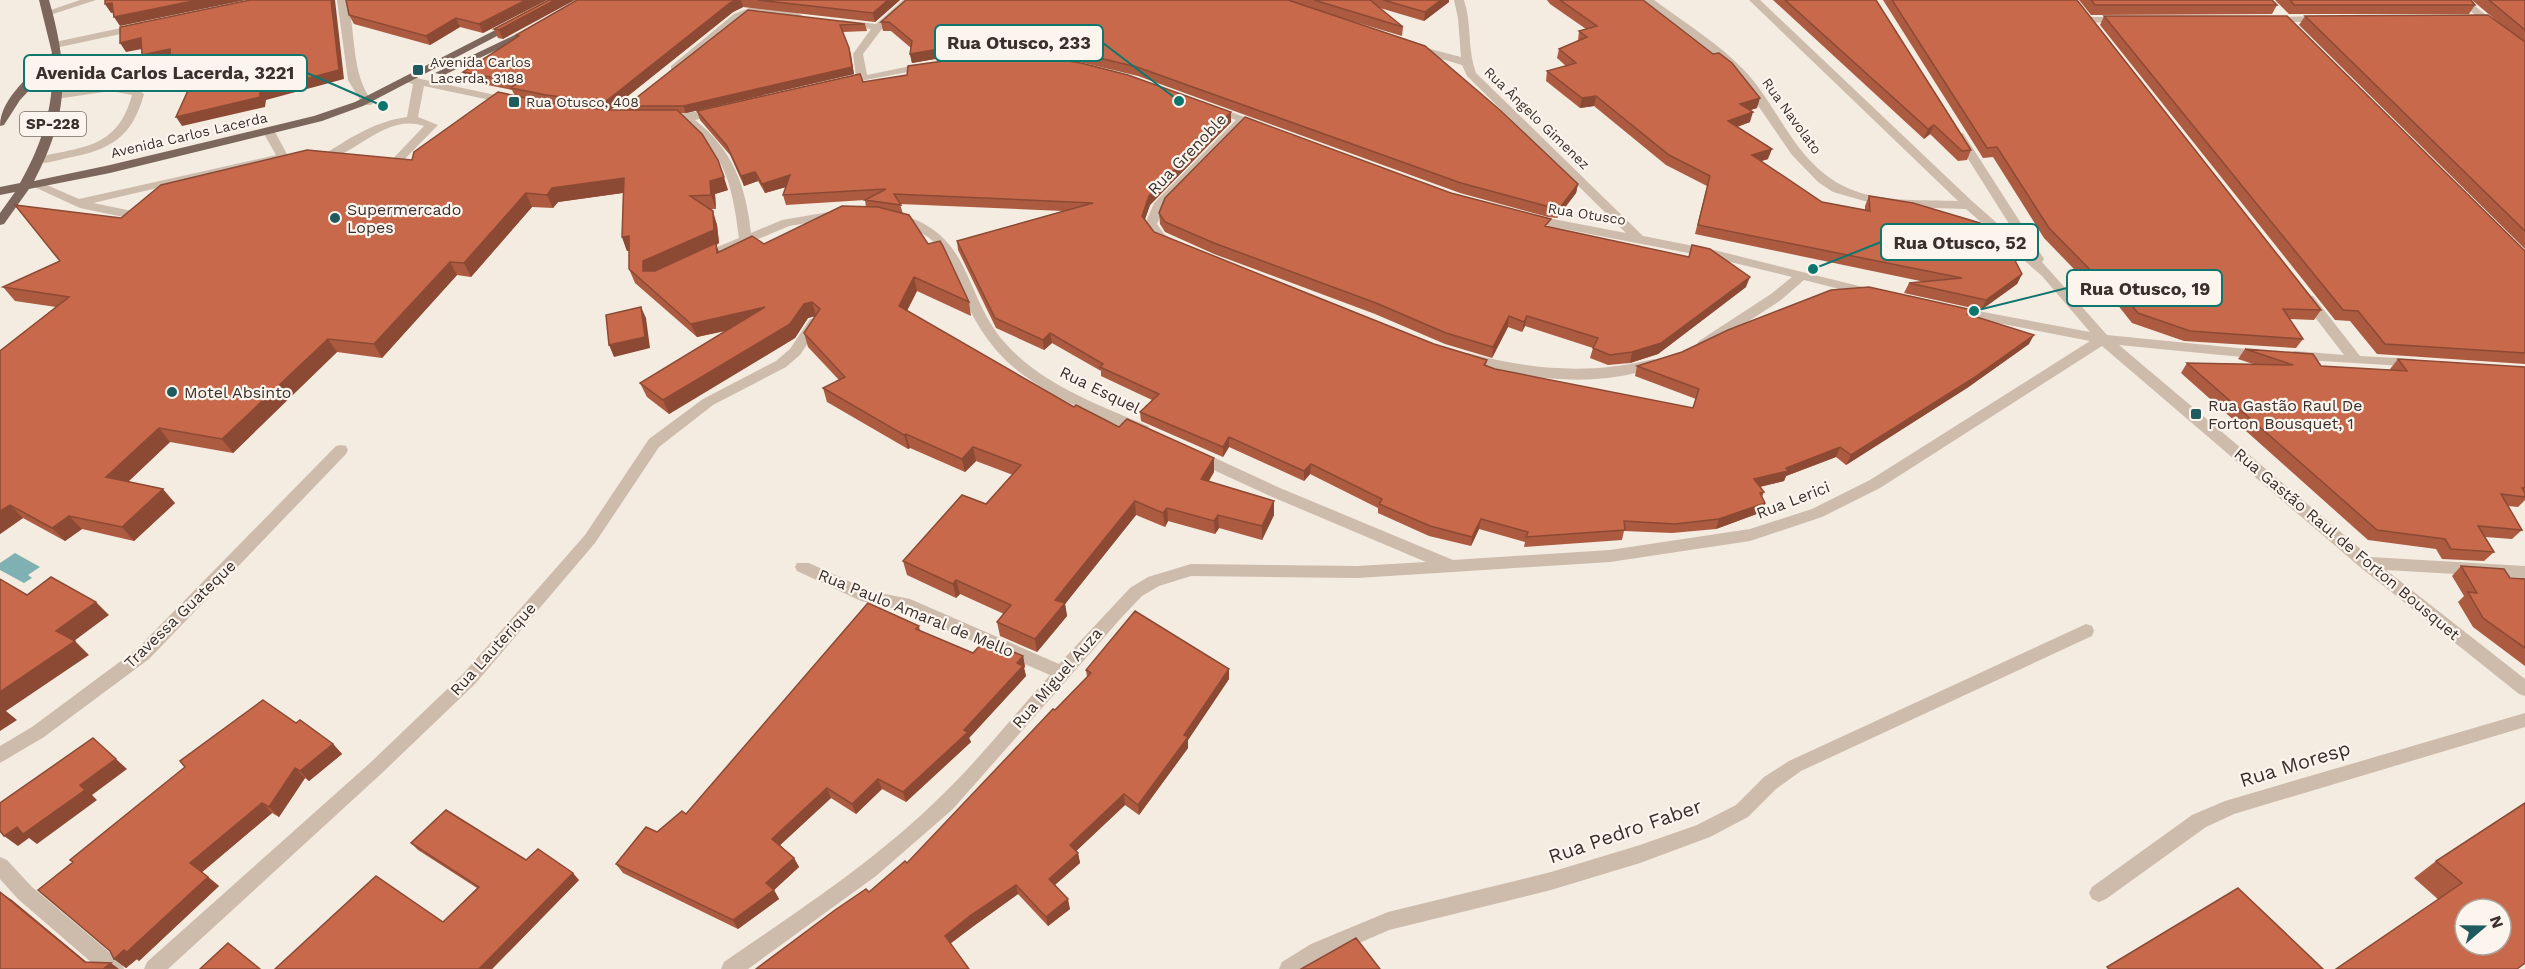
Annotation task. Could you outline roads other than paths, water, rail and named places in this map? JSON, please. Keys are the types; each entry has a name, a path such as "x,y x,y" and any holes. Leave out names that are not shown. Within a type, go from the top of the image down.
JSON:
{"main road":[{"name":"SP-228","path":"0,221 30,186 39,160 50,139 56,96 56,50 44,0"},
{"name":"Avenida Carlos Lacerda","path":"413,81 521,21"},
{"name":"Avenida Carlos Lacerda","path":"0,191 269,132 318,119 538,27"},
{"path":"0,123 16,98 56,50"}],"street":[{"path":"47,13 92,0"},
{"path":"342,0 346,12 351,72 363,102"},
{"path":"862,78 858,54 878,27 909,0"},
{"name":"Rua Ângelo Gimenez","path":"1459,0 1465,32 1465,62 1481,87 1637,237"},
{"name":"Rua Navolato","path":"1647,0 1740,72 1801,156 1834,188 1855,196 1885,201 1969,205"},
{"name":"Rua Gastão Raul de Forton Bousquet","path":"1754,0 1969,205 2047,273 2103,339 2367,563 2525,689"},
{"path":"2462,0 2525,53"},
{"path":"2077,7 2091,25 2134,20"},
{"path":"2273,7 2302,36"},
{"path":"663,77 748,10 813,18"},
{"path":"2262,20 2331,19"},
{"path":"2462,19 2485,19"},
{"path":"834,21 878,27"},
{"path":"56,50 148,26"},
{"path":"1402,44 1465,62"},
{"path":"56,76 128,61"},
{"path":"830,86 937,64"},
{"path":"412,120 413,81 518,103"},
{"path":"39,160 99,148 121,134 135,114 138,94 133,89 120,87 56,96"},
{"path":"1199,104 1277,131"},
{"path":"654,118 686,118 731,109"},
{"path":"686,118 715,142 727,158 741,197 745,238"},
{"name":"Rua Grenoble","path":"1185,248 1160,237 1151,224 1153,215 1166,196 1244,119"},
{"path":"353,158 327,154 374,129 412,120 432,125 394,164"},
{"path":"1951,122 2047,273"},
{"path":"78,203 287,156 269,132"},
{"path":"30,186 78,203 138,216"},
{"path":"685,266 745,238 786,223 857,214"},
{"name":"Rua Esquel","path":"880,215 920,224 948,247 989,334 1020,365 1055,390 1160,438"},
{"name":"Rua Otusco","path":"1518,216 1546,223 1637,237 1881,295"},
{"path":"1689,351 1706,343 1776,297 1800,277"},
{"path":"2298,287 2356,360"},
{"path":"1940,308 2103,339 2195,349 2435,366"},
{"name":"Rua Lauterique","path":"154,969 376,768 469,678 590,539 654,444 708,402 781,364 795,352 815,322"},
{"name":"Rua Lerici","path":"1453,566 1622,555 1750,535 1817,513 1875,484 2103,339"},
{"path":"1459,355 1499,367 1554,375 1598,375 1630,371 1671,359"},
{"path":"1181,448 1275,492 1453,566"},
{"name":"Travessa Guateque","path":"0,755 56,719 143,654 341,450"},
{"path":"2367,563 2525,572"},
{"name":"Rua Miguel Auza","path":"731,969 809,914 918,830 954,795 1136,592 1167,576 1208,568 1357,572 1453,566"},
{"name":"Rua Paulo Amaral de Mello","path":"803,567 867,597 904,604 1062,673"},
{"name":"Rua Pedro Faber","path":"1289,969 1318,951 1388,921 1551,880 1640,854 1703,831 1742,811 1770,783 1795,766 2086,632"},
{"name":"Rua Moresp","path":"2099,893 2199,821 2231,807 2525,720"},
{"path":"0,866 25,893 114,969"}],"water":[{"path":"15,553 40,567 28,575 32,578 24,583 0,570 0,563"}],"place":[{"name":"Avenida Carlos Lacerda, 3188","path":"418,70"},
{"name":"Rua Otusco, 233","path":"1179,101"},
{"name":"Rua Otusco, 408","path":"514,102"},
{"name":"Avenida Carlos Lacerda, 3221","path":"383,106"},
{"name":"Supermercado Lopes","path":"335,218"},
{"name":"Rua Otusco, 52","path":"1813,269"},
{"name":"Rua Otusco, 19","path":"1974,311"},
{"name":"Motel Absinto","path":"172,392"},
{"name":"Rua Gastão Raul De Forton Bousquet, 1","path":"2196,414"}]}
